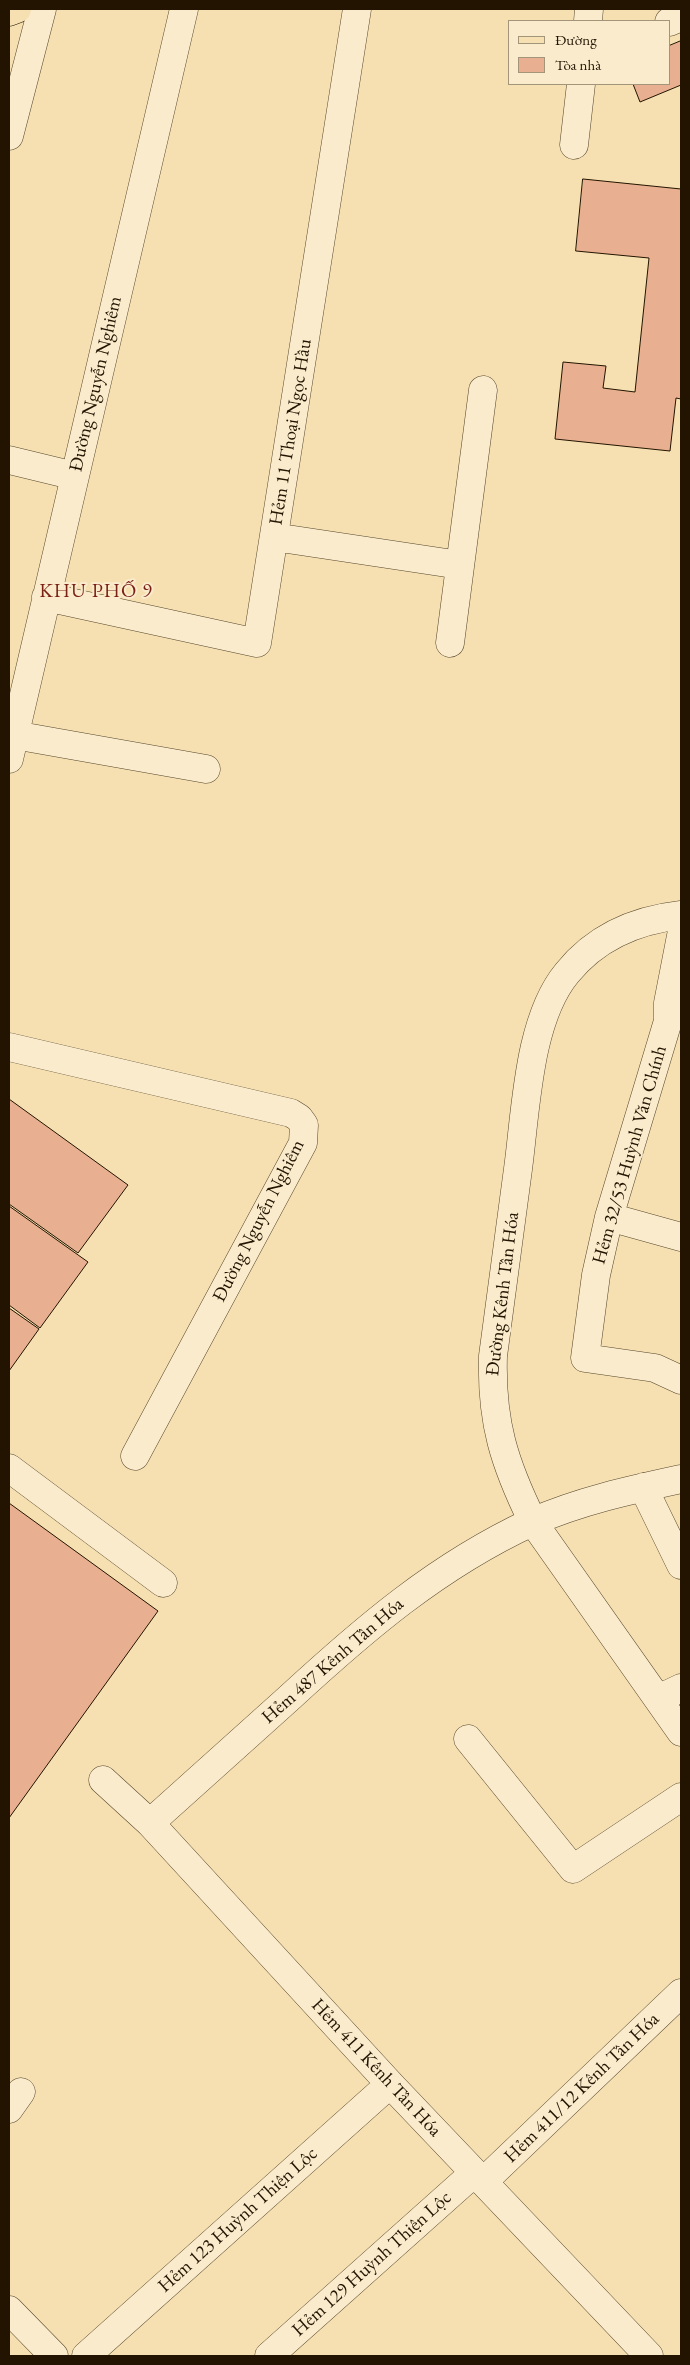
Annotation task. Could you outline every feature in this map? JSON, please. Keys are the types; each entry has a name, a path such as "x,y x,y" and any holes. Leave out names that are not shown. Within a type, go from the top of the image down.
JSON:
{"main road":[{"path":"9,12 17,9"}],"street":[{"path":"9,136 42,9"},
{"name":"Đường Nguyễn Nghiêm","path":"12,747 184,9"},
{"name":"Hẻm 11 Thoại Ngọc Hầu","path":"46,597 257,643 357,9"},
{"path":"574,144 581,85"},
{"path":"450,643 483,390"},
{"path":"9,460 75,476"},
{"path":"274,537 460,565"},
{"path":"12,747 206,769"},
{"name":"Đường Kênh Tân Hóa","path":"681,915 635,924 611,935 586,953 566,973 552,996 534,1051 493,1356 492,1380 496,1420 504,1455 516,1487 533,1522 670,1694 681,1732"},
{"name":"Hẻm 32/53 Huỳnh Văn Chính","path":"680,947 668,1003 671,1049 609,1217 596,1274 585,1358 655,1368 681,1380"},
{"name":"Đường Nguyễn Nghiêm","path":"9,1047 291,1113 299,1118 304,1125 303,1143 135,1456"},
{"path":"609,1217 681,1237"},
{"path":"9,1468 163,1583"},
{"name":"Hẻm 487 Kênh Tân Hóa","path":"150,1824 364,1630 419,1588 478,1549 533,1522 581,1503 681,1479"},
{"path":"643,1487 681,1565"},
{"path":"468,1739 573,1869 681,1797"},
{"name":"Hẻm 411 Kênh Tân Hóa","path":"103,1780 150,1824 390,2084 649,2356"},
{"name":"Hẻm 411/12 Kênh Tân Hóa","path":"478,2177 681,1993"},
{"name":"Hẻm 123 Huỳnh Thiện Lộc","path":"86,2356 390,2084"},
{"name":"Hẻm 129 Huỳnh Thiện Lộc","path":"269,2356 478,2177"},
{"path":"9,2310 54,2356"}],"building":[{"path":"681,41 681,85 640,102 633,85 670,85 670,46"},
{"path":"583,179 681,189 681,399 676,398 670,451 555,439 563,362 606,366 603,388 635,392 649,258 576,251"},
{"path":"9,1099 128,1185 78,1253 9,1204"},
{"path":"9,1206 88,1262 40,1328 9,1305"},
{"path":"9,1308 39,1329 9,1371"},
{"path":"9,1503 158,1611 9,1818"}],"district":[{"name":"KHU PHỐ 9","path":"96,592"}]}
